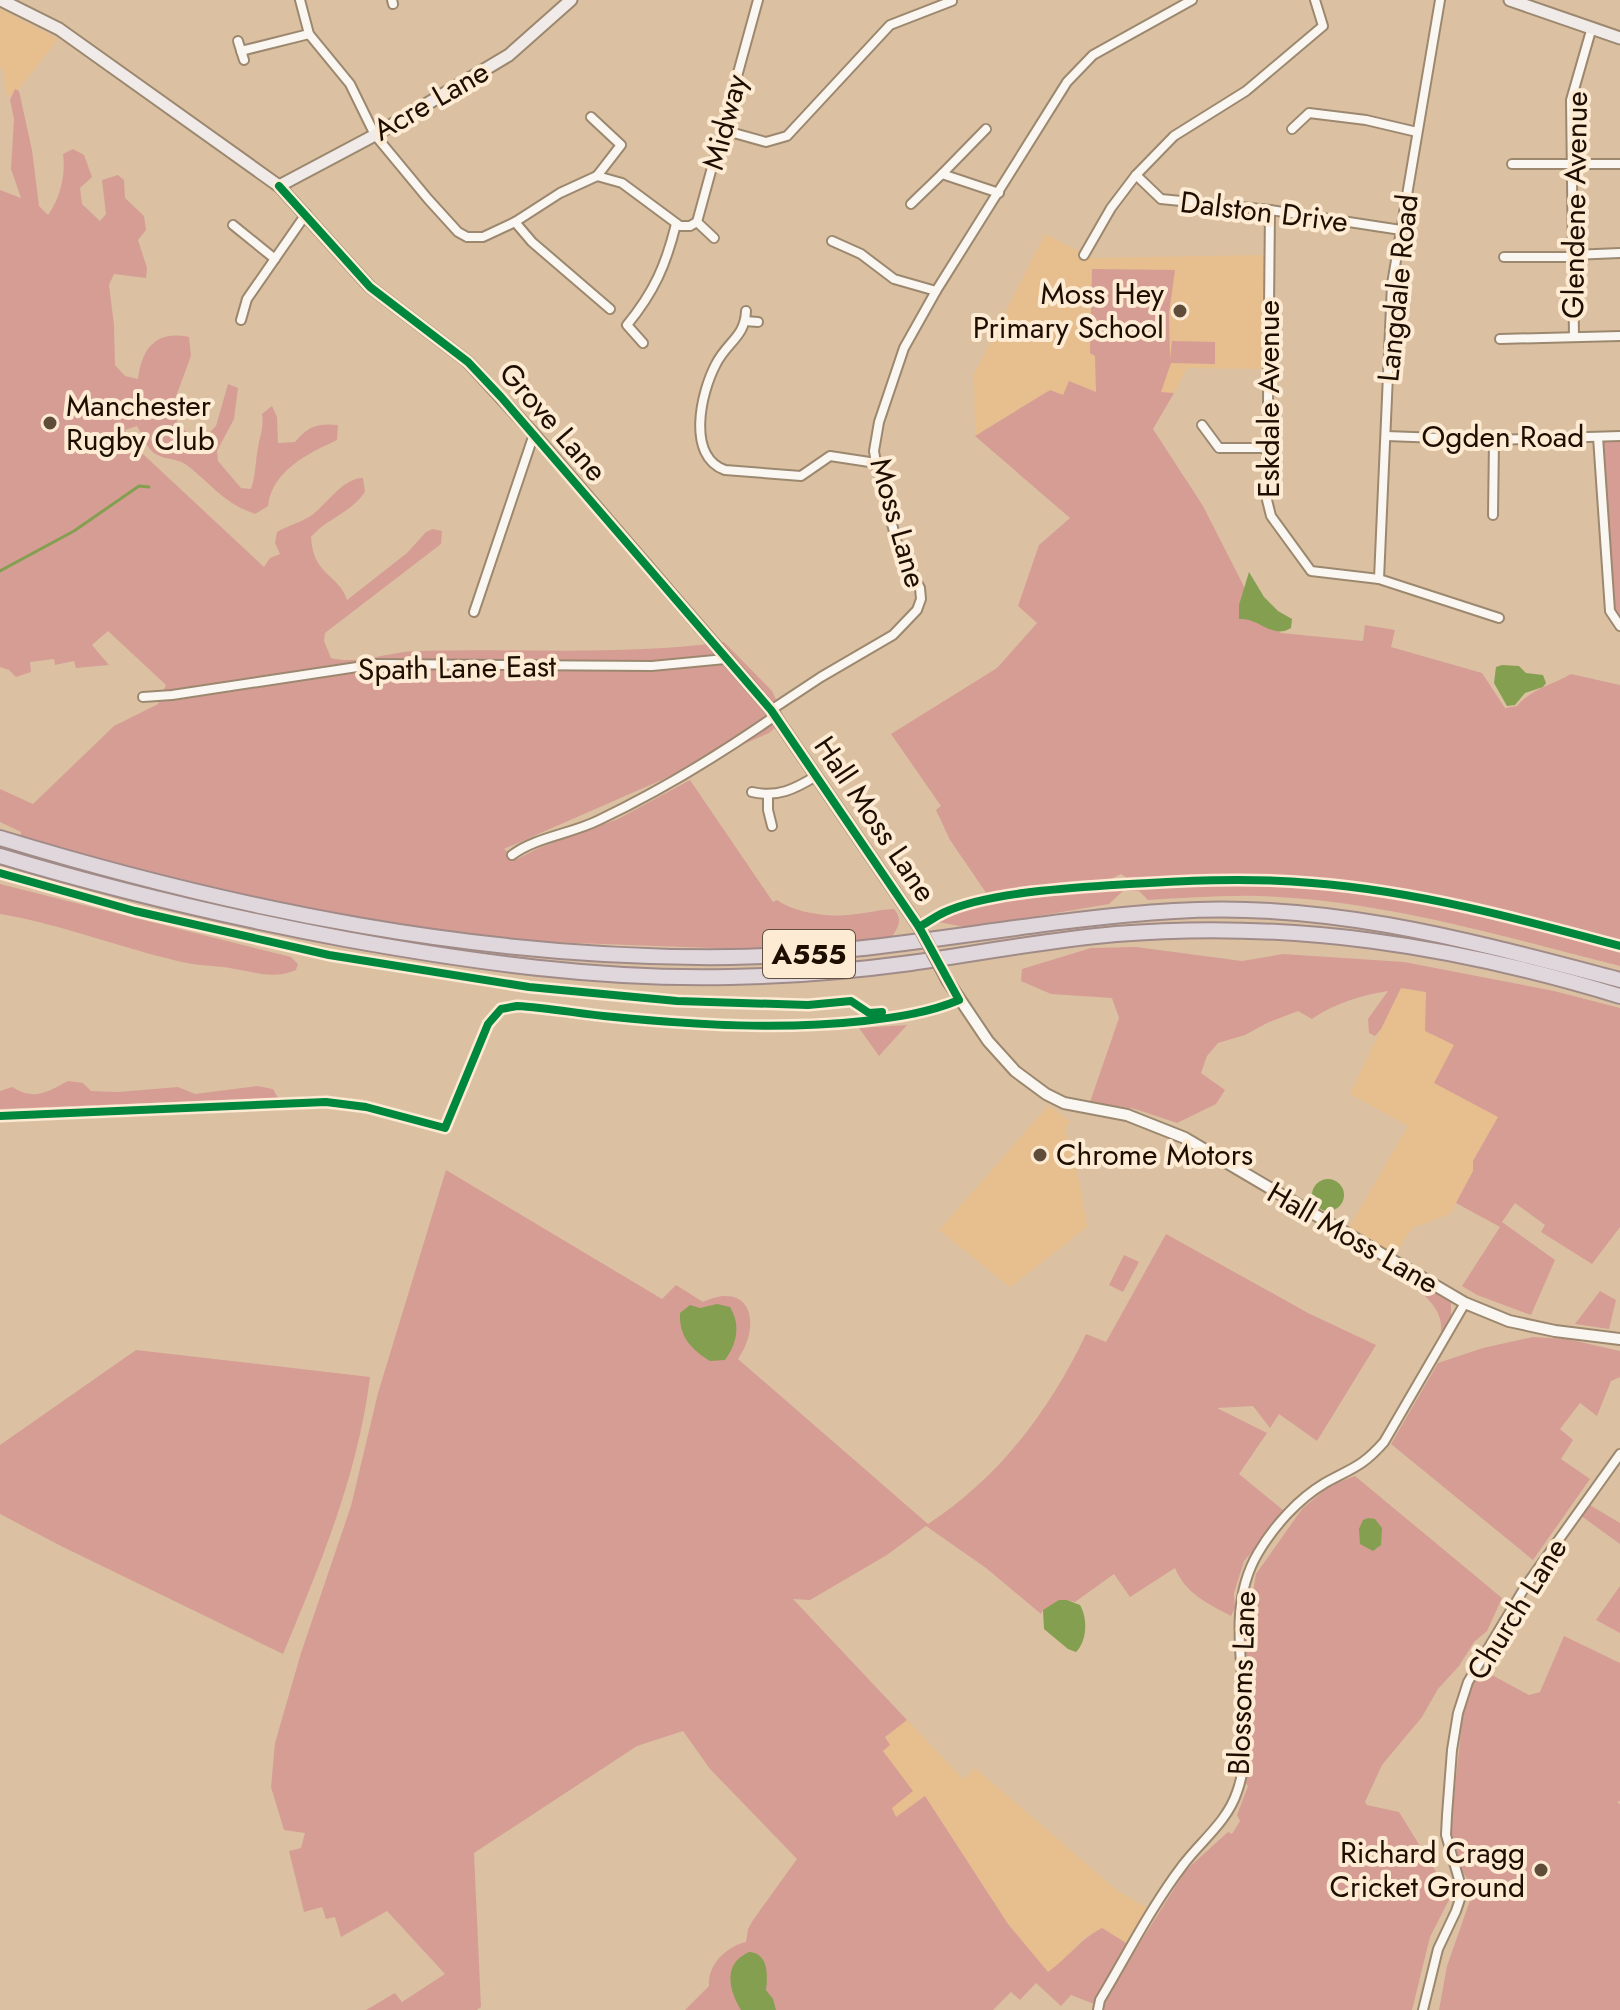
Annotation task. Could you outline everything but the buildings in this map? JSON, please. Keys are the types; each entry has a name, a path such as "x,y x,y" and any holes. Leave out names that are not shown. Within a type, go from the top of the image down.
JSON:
{"highway":[{"name":"A555","path":"0,838 145,878 323,918 449,939 585,954 729,957 817,954 1175,911 1288,911 1368,919 1477,942 1620,980"},
{"name":"A555","path":"0,856 165,901 268,924 445,956 582,973 681,977 807,974 1112,934 1249,930 1354,937 1425,947 1537,971 1620,996"}],"main road":[{"name":"Acre Lane","path":"279,186 375,135 509,55 571,0"},
{"path":"1510,0 1542,5 1620,38"},
{"name":"Grove Lane","path":"6,1 59,29 279,186"}],"street":[{"path":"300,0 309,34 350,84 375,135 458,232 467,237 483,237 515,222 560,193 597,176 621,145 591,117"},
{"name":"Midway","path":"697,222 758,0"},
{"name":"Moss Lane","path":"512,855 523,847 579,829 635,803 699,766 821,677 893,635 917,610 921,599 920,588 897,543 874,451 879,422 904,348 1049,107 1079,68 1110,44 1192,0"},
{"path":"1084,255 1111,208 1136,175 1174,136 1246,91 1323,26 1315,0"},
{"name":"Langdale Road","path":"1379,579 1392,284 1440,0"},
{"path":"723,130 766,142 787,136 890,25 952,1"},
{"name":"Glendene Avenue","path":"1574,337 1573,89 1592,27"},
{"path":"241,51 309,34"},
{"path":"1292,129 1309,113 1366,120 1417,132"},
{"path":"911,204 986,129"},
{"path":"1512,164 1620,164"},
{"path":"942,174 999,193"},
{"name":"Dalston Drive","path":"1136,175 1161,199 1270,210 1401,230"},
{"path":"597,176 622,183 676,224 686,227 697,222 714,238"},
{"name":"Grove Lane","path":"279,186 370,287 468,362 534,434 773,713"},
{"name":"Eskdale Avenue","path":"1270,210 1268,509 1306,568 1315,572 1379,579 1499,618"},
{"path":"241,320 247,299 306,214"},
{"path":"515,222 532,242 610,309"},
{"path":"643,343 627,325 650,298 668,258 676,224"},
{"path":"233,225 275,259"},
{"path":"832,241 861,254 894,279 936,291"},
{"path":"1504,257 1620,253"},
{"path":"746,311 744,329 718,360 707,385 701,434 706,459 725,470 801,476 830,456 876,463"},
{"path":"745,321 758,322"},
{"path":"1500,339 1620,336"},
{"path":"1202,425 1219,448 1268,448"},
{"path":"474,612 534,434"},
{"name":"Ogden Road","path":"1386,436 1494,440 1620,436"},
{"path":"1598,437 1610,611 1620,626"},
{"path":"1493,515 1494,440"},
{"name":"Spath Lane East","path":"143,697 377,664 652,666 725,659"},
{"name":"Hall Moss Lane","path":"773,713 919,927 959,1000 1005,1061 1046,1094 1064,1103 1127,1115 1185,1138 1465,1303 1509,1321 1557,1332 1620,1339"},
{"path":"752,792 768,796 793,790 816,776"},
{"path":"768,796 772,826"},
{"path":"0,1116 326,1102 366,1107 445,1128 488,1024 501,1009 517,1006 614,1017 733,1025 824,1025 909,1016 959,1000"},
{"name":"Blossoms Lane","path":"1098,2010 1100,2000 1160,1898 1226,1814 1237,1793 1245,1740 1240,1655 1242,1606 1247,1575 1258,1552 1276,1527 1306,1496 1367,1461 1384,1442 1465,1303"},
{"name":"Church Lane","path":"1423,2010 1438,1949 1461,1896 1448,1844 1447,1815 1452,1750 1458,1713 1468,1682 1525,1587 1620,1454"}],"shaded area":[{"path":"0,9 58,39 14,95 7,95 3,70 0,68"},
{"path":"15,89 19,91 32,150 39,206 48,215 61,186 63,154 73,149 84,155 92,177 80,188 82,204 100,221 106,214 102,180 118,175 124,180 125,198 144,216 146,230 138,240 147,268 146,278 114,274 109,285 115,365 125,376 138,379 147,350 159,339 189,337 191,356 171,410 184,430 205,437 216,426 228,384 238,388 234,419 217,451 218,461 241,488 251,489 262,414 272,406 277,417 278,443 295,442 314,427 338,425 337,440 314,451 284,473 276,483 268,506 255,514 227,499 188,466 153,452 137,426 125,430 129,441 264,567 270,558 280,554 275,543 277,532 309,517 342,487 363,478 365,492 359,499 311,537 316,560 347,600 407,553 426,532 433,529 442,531 441,544 325,633 324,641 331,658 363,659 416,651 647,649 724,642 772,691 785,719 769,733 504,849 517,859 618,819 690,780 773,902 777,900 794,909 826,915 894,909 899,921 890,940 739,949 496,940 319,911 202,887 20,838 21,832 0,822 0,789 33,804 114,726 158,704 166,685 108,631 92,645 109,665 76,668 74,661 55,665 54,659 30,662 31,672 16,677 0,667 0,190 21,198 11,169 14,119 10,100"},
{"path":"1045,234 1092,258 1268,255 1270,369 1187,368 1174,393 1063,396 1050,390 975,436 974,374"},
{"path":"1092,269 1175,270 1169,313 1170,360 1172,341 1215,342 1215,364 1171,363 1161,392 1174,393 1153,429 1203,506 1260,618 1281,633 1363,641 1365,625 1395,630 1391,647 1482,673 1505,708 1517,706 1535,691 1571,674 1620,685 1620,941 1470,902 1317,878 1222,875 1128,879 1121,874 1109,880 989,897 950,840 936,810 941,806 891,734 997,668 1037,623 1018,606 1039,545 1070,518 975,436 1050,390 1063,395 1069,381 1096,392 1095,356 1090,353"},
{"path":"1620,436 1620,626 1614,620 1598,437"},
{"path":"1249,572 1264,597 1292,619 1291,628 1271,630 1253,621 1239,619 1239,605"},
{"path":"1519,666 1526,673 1543,675 1546,683 1525,693 1515,705 1507,706 1494,683 1496,667"},
{"path":"1263,880 1347,886 1551,928 1620,946 1620,966 1441,921 1351,904 1305,899 1245,896 1148,900 1139,891 1123,891 1109,904 979,926 938,922 940,917 958,910 1020,895 1083,887"},
{"path":"0,884 291,957 298,964 296,970 273,975 192,964 0,914"},
{"path":"1136,947 1242,961 1283,954 1404,962 1554,991 1620,1008 1620,1227 1592,1264 1541,1232 1545,1225 1515,1203 1502,1222 1555,1260 1531,1315 1477,1295 1462,1286 1500,1227 1456,1203 1473,1171 1473,1161 1498,1117 1434,1083 1454,1045 1425,1031 1426,992 1401,988 1375,1036 1369,1033 1368,1019 1388,991 1348,1001 1312,1019 1298,1011 1245,1035 1218,1043 1207,1056 1201,1073 1225,1090 1216,1104 1177,1123 1135,1109 1090,1102 1119,1018 1112,998 1051,994 1021,981 1022,969 1091,948"},
{"path":"1401,988 1426,992 1498,1117 1473,1160 1473,1171 1450,1214 1412,1228 1391,1261 1346,1233 1408,1126 1350,1094"},
{"path":"907,1025 879,1056 859,1028"},
{"path":"68,1081 83,1083 91,1091 118,1092 178,1087 195,1094 257,1086 273,1089 278,1098 0,1109 0,1091 12,1087 28,1094 41,1093"},
{"path":"1049,1105 1070,1122 1065,1129 1087,1227 1010,1287 939,1230"},
{"path":"446,1170 662,1299 676,1285 703,1302 719,1297 741,1301 748,1309 750,1320 745,1346 738,1359 928,1524 978,1486 1020,1440 1056,1389 1086,1334 1106,1342 1166,1234 1308,1313 1376,1345 1317,1441 1279,1414 1270,1428 1253,1406 1217,1408 1267,1433 1239,1474 1283,1510 1244,1561 1231,1616 1191,1591 1175,1568 1130,1597 1114,1574 1075,1602 1067,1600 1043,1610 1041,1614 986,1568 926,1526 887,1555 810,1600 793,1599 907,1720 885,1737 890,1745 883,1751 913,1791 892,1808 896,1817 925,1796 1008,1924 1048,1972 1102,1928 1126,1943 1094,2004 1071,1995 1061,2006 1036,1983 1020,2000 1011,1992 993,2010 685,2010 709,1986 711,1971 720,1958 746,1942 753,1920 797,1859 710,1769 683,1731 637,1746 474,1853 481,2007 477,2010 366,2010 395,1993 402,2002 445,1974 387,1911 341,1937 335,1917 326,1919 322,1907 304,1912 289,1851 301,1848 305,1833 284,1830 271,1787 275,1743 301,1653 351,1506 378,1393"},
{"path":"1328,1179 1339,1184 1344,1195 1339,1206 1328,1211 1317,1206 1312,1195 1317,1184"},
{"path":"1124,1255 1139,1262 1123,1292 1109,1285"},
{"path":"1420,1283 1451,1301 1451,1317 1441,1333 1438,1314 1418,1289"},
{"path":"1600,1291 1616,1300 1609,1329 1575,1324"},
{"path":"717,1304 730,1307 736,1321 736,1334 725,1360 710,1361 697,1352 684,1336 680,1313 690,1305 700,1308"},
{"path":"1533,1337 1567,1339 1620,1351 1620,1377 1611,1381 1597,1416 1580,1403 1560,1429 1573,1440 1561,1459 1590,1479 1533,1560 1391,1444 1438,1363 1483,1348"},
{"path":"136,1350 370,1377 357,1449 347,1484 324,1553 283,1654 0,1514 0,1445"},
{"path":"1355,1476 1502,1598 1487,1631 1474,1642 1459,1666 1438,1689 1422,1717 1382,1765 1365,1802 1399,1812 1451,1896 1430,1937 1412,2010 1103,2010 1110,1990 1186,1870 1228,1832 1232,1834 1240,1821 1237,1815 1248,1786 1250,1762 1243,1650 1256,1574 1302,1509 1329,1486"},
{"path":"1588,1504 1620,1523 1620,1544 1580,1515"},
{"path":"1375,1519 1382,1528 1381,1545 1373,1551 1360,1544 1359,1529 1363,1520"},
{"path":"1620,1586 1620,1633 1596,1620"},
{"path":"1059,1600 1080,1605 1083,1611 1084,1636 1076,1652 1044,1629 1043,1610"},
{"name":"Richard Cragg Cricket Ground","path":"1564,1636 1620,1663 1620,1801 1617,1802 1620,1804 1620,2010 1439,2010 1447,1966 1474,1889 1458,1865 1450,1834 1463,1713 1471,1681 1479,1668 1529,1695 1540,1692"},
{"path":"907,1720 964,1780 975,1768 1119,1892 1148,1908 1126,1943 1102,1928 1083,1939 1048,1972 1008,1924 925,1796 896,1818 861,1769 890,1745 885,1738"},
{"path":"749,1952 763,1960 767,1971 766,1990 776,2010 741,2010 737,2002 731,1986 731,1970 740,1957"}],"waterway":[{"path":"0,571 74,531 139,486 149,487"}],"cycle path":[{"path":"0,1116 326,1102 366,1107 445,1128 488,1024 501,1009 517,1006 614,1017 770,1026 864,1021 900,1016 959,1000 919,927 771,710 501,397 468,362 370,287 279,186"},
{"path":"0,873 135,911 329,955 529,987 677,1001 808,1005 851,1001 869,1013 882,1012"},
{"path":"919,927 962,906 1027,892 1162,882 1262,880 1351,887 1429,899 1620,946"}],"place":[{"name":"Moss Hey Primary School","path":"1180,311"},
{"name":"Manchester Rugby Club","path":"50,423"},
{"name":"Chrome Motors","path":"1040,1155"},
{"name":"Richard Cragg Cricket Ground","path":"1541,1870"}]}
